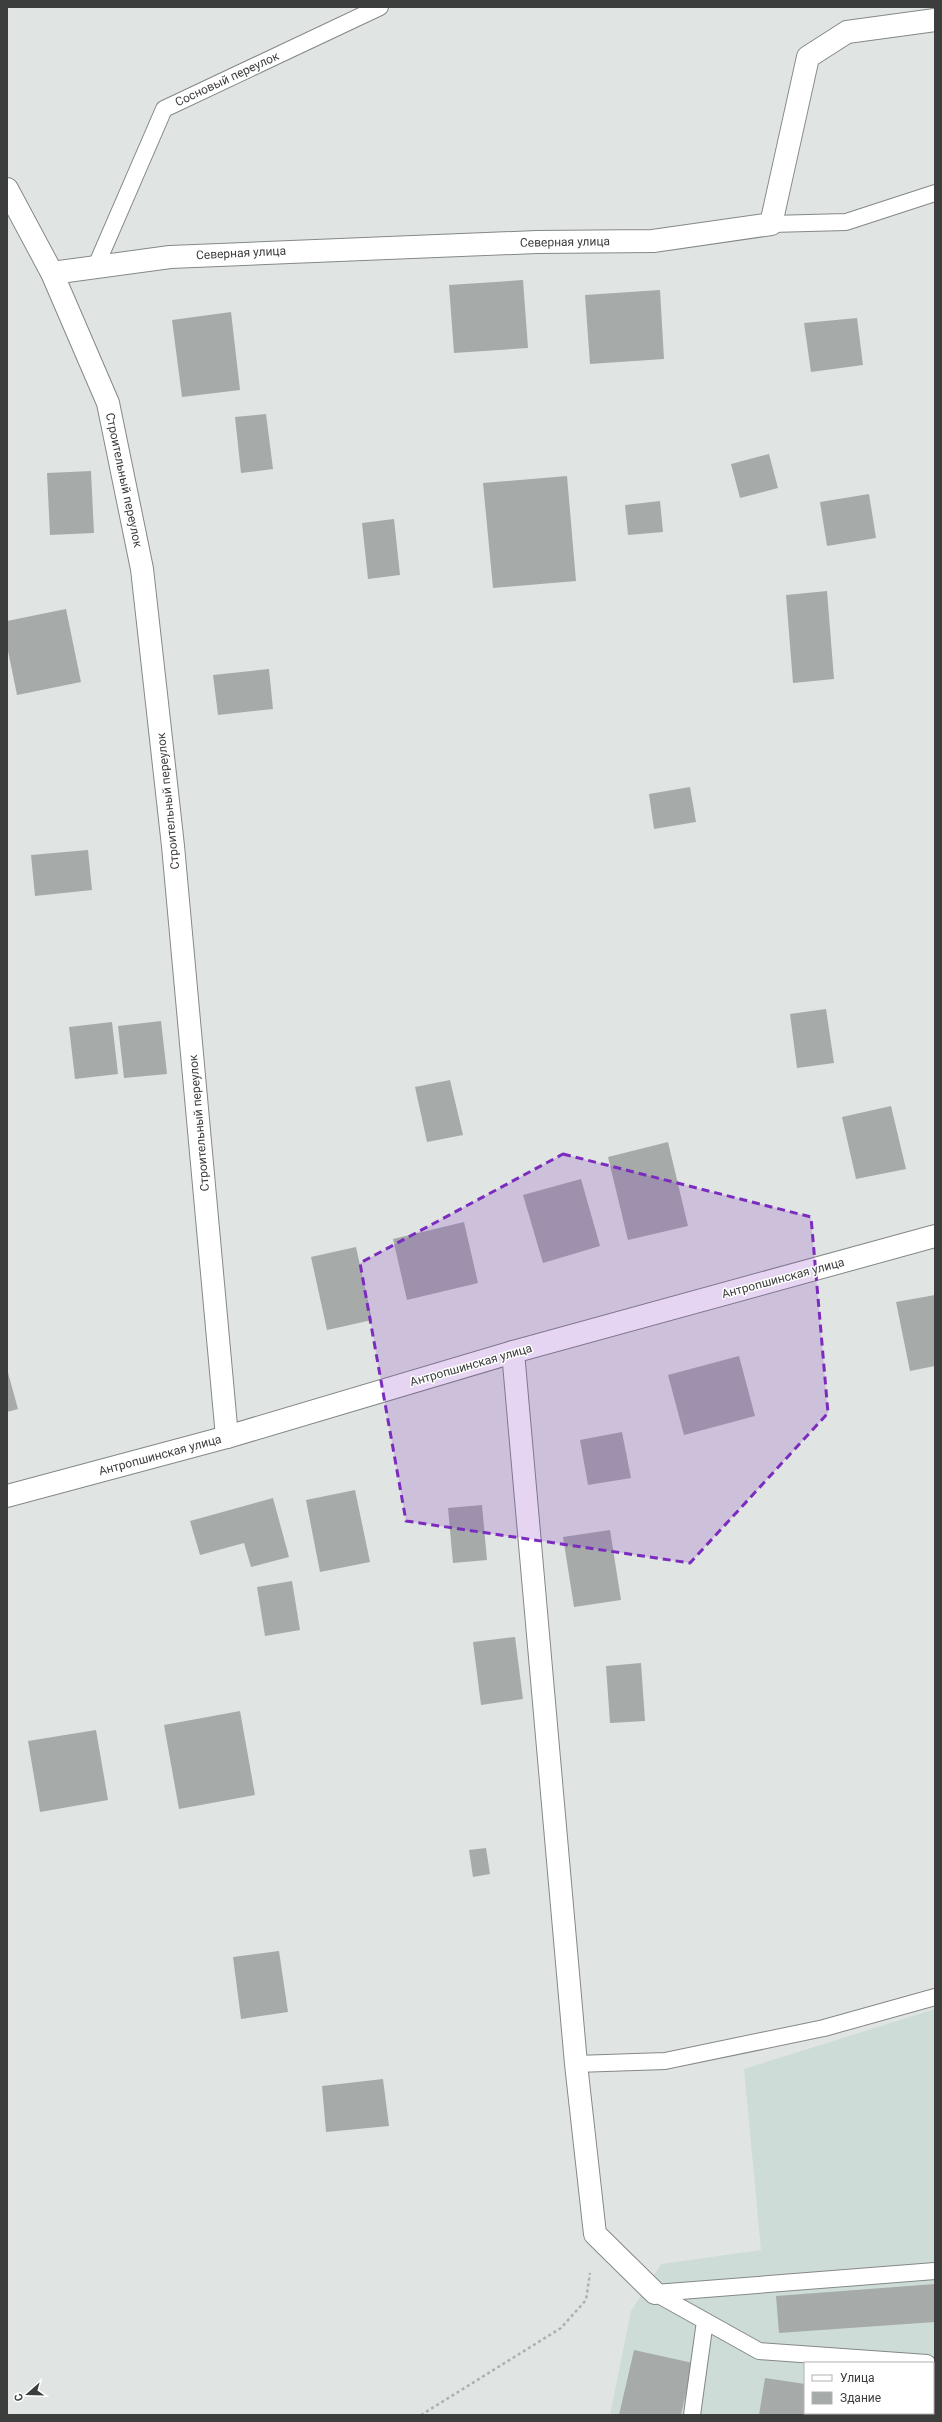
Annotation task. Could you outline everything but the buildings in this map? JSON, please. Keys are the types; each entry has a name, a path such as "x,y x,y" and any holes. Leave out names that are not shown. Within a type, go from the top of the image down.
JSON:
{"street":[{"path":"771,224 808,57 847,32 935,20"},
{"name":"Строительный переулок","path":"7,189 52,273 108,403 142,569 174,854 227,1437"},
{"name":"Северная улица","path":"52,273 170,257 359,248 537,242 654,241 771,224"},
{"name":"Антропшинская улица","path":"7,1496 227,1437 513,1352 935,1236"},
{"path":"513,1352 576,2064 595,2234 655,2293"}],"lane":[{"name":"Сосновый переулок","path":"96,266 164,109 380,7"},
{"path":"771,224 846,222 935,193"},
{"path":"576,2064 665,2061 824,2028 935,1996"},
{"path":"655,2293 935,2271"},
{"path":"655,2293 759,2351 913,2362"},
{"path":"692,2415 706,2321"}],"path":[{"path":"421,2415 561,2328 586,2300 595,2234"}],"highlighted area":[{"path":"563,1154 811,1217 828,1413 690,1563 406,1521 360,1263"}],"shaded area":[{"path":"935,2009 935,2415 610,2415 631,2311 661,2264 761,2250 744,2069"}]}
